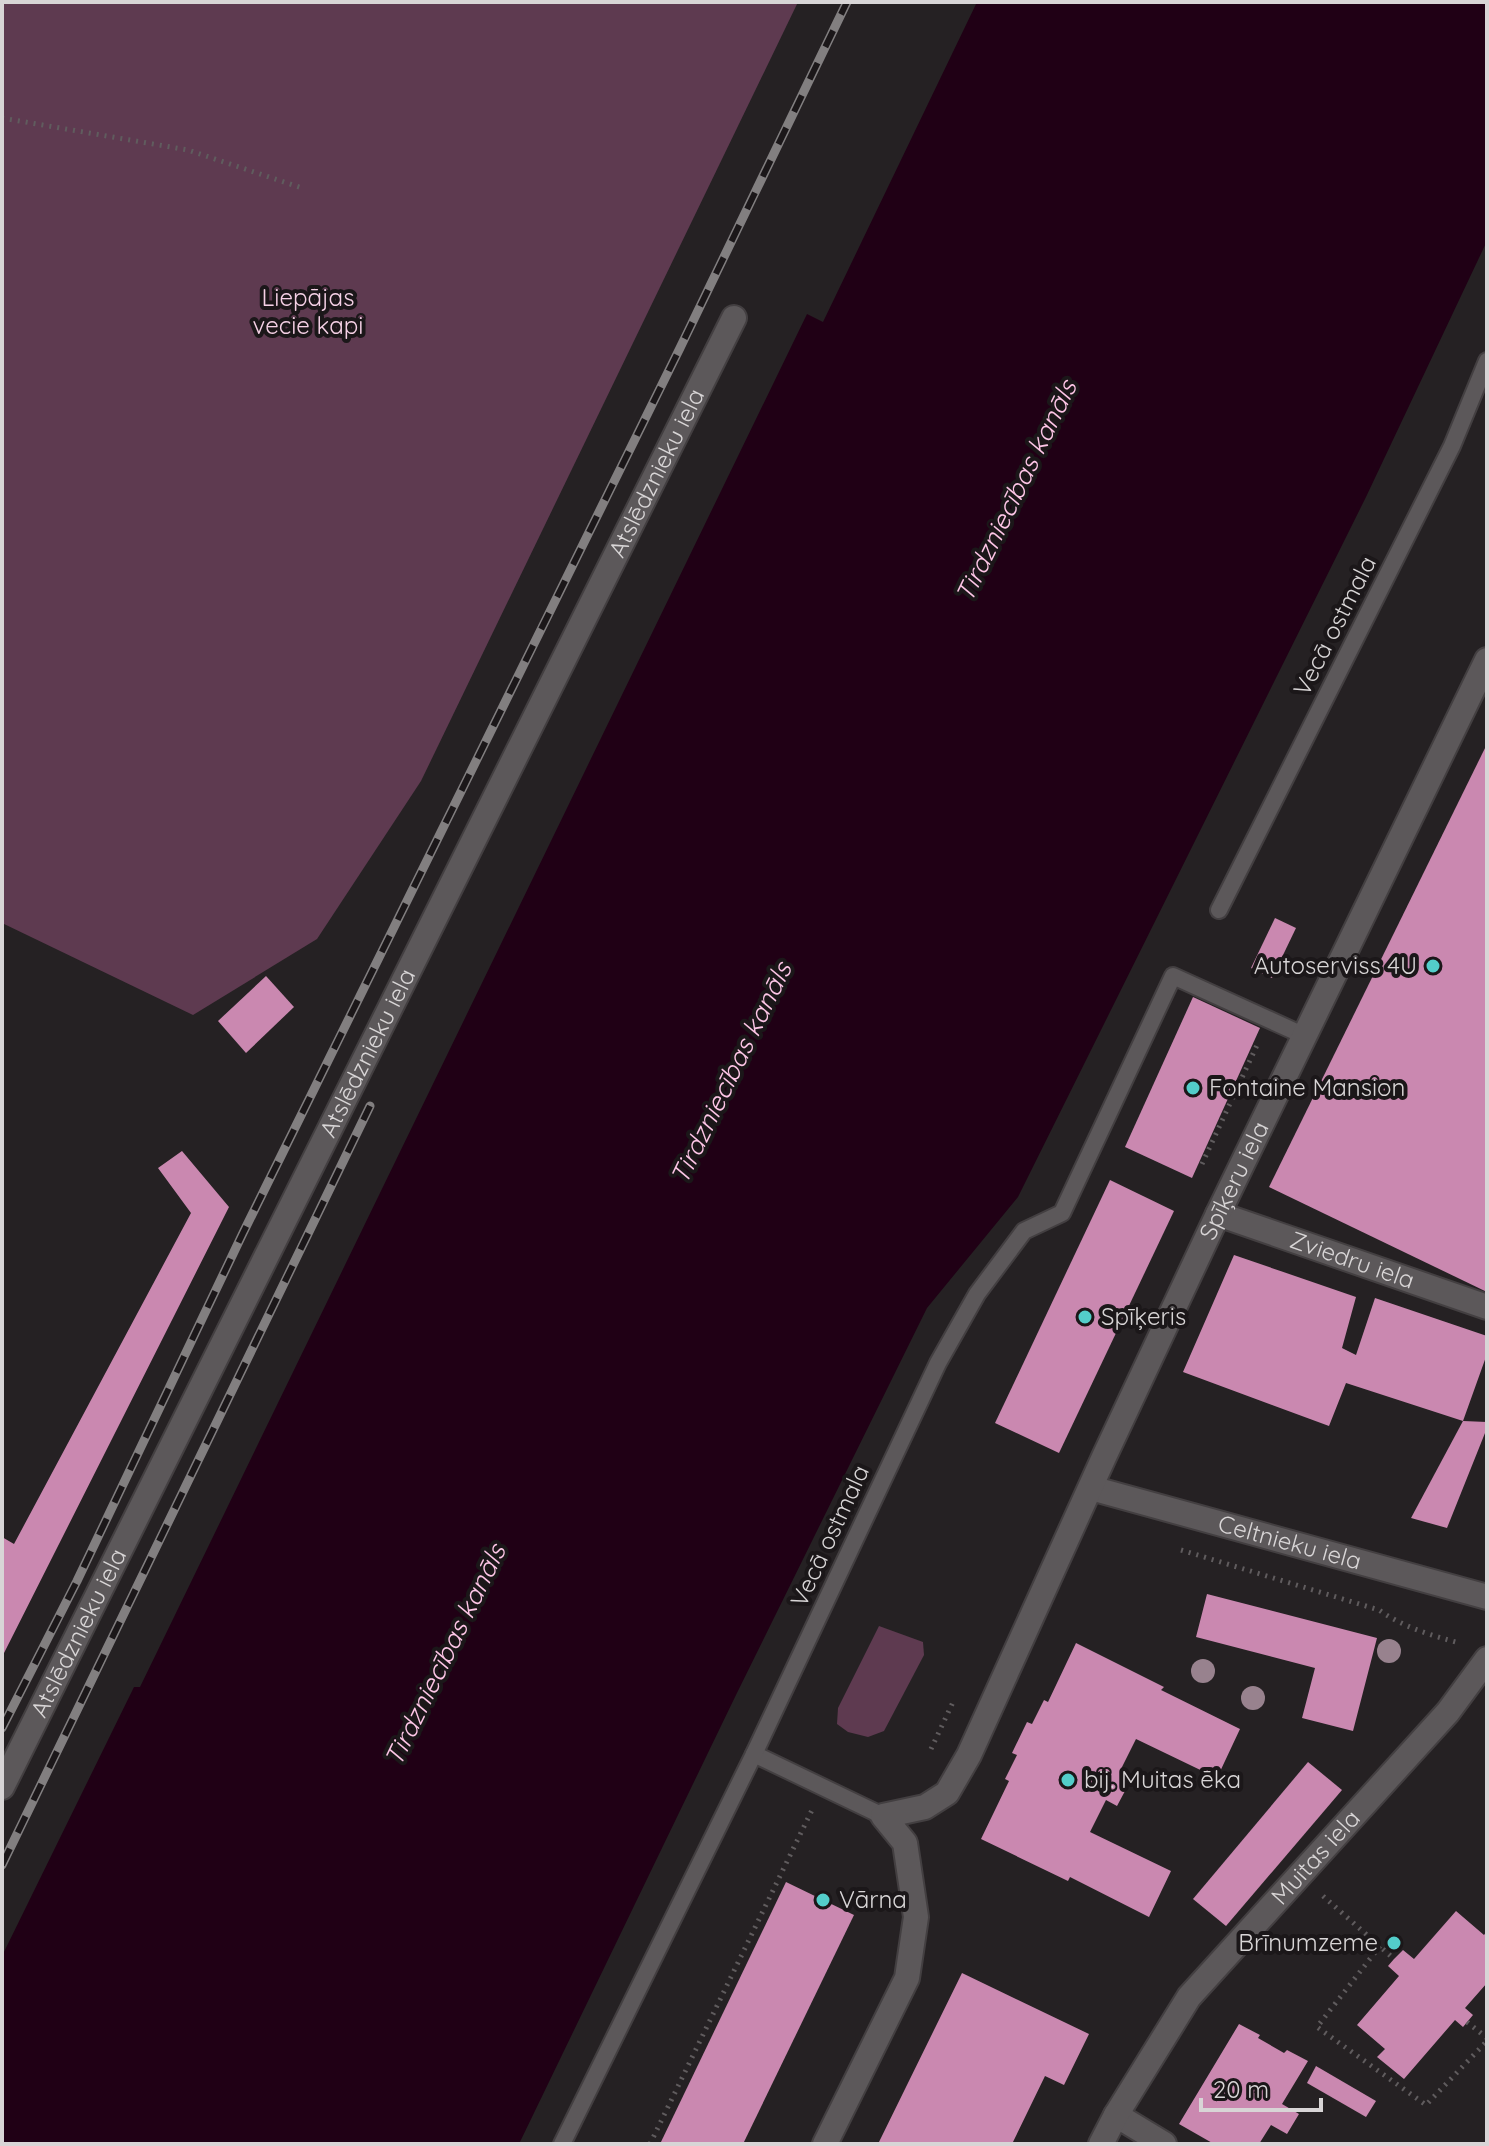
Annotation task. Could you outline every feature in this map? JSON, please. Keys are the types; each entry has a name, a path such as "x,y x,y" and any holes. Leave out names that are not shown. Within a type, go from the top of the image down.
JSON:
{"street":[{"name":"Atslēdznieku iela","path":"2,1787 734,318"},
{"name":"Spīķeru iela","path":"883,1816 925,1807 947,1793 969,1755 1218,1214 1487,660"},
{"name":"Zviedru iela","path":"1218,1214 1487,1307"},
{"name":"Celtnieku iela","path":"1091,1488 1487,1597"},
{"name":"Muitas iela","path":"1101,2144 1189,1997 1448,1712 1487,1659"},
{"path":"825,2144 907,1978 916,1917 905,1843 883,1816"},
{"path":"1116,2115 1164,2144"}],"lane":[{"name":"Vecā ostmala","path":"1219,910 1452,446 1487,361"},
{"name":"Vecā ostmala","path":"562,2144 754,1754 938,1363 977,1294 1024,1231 1062,1213 1173,976 1305,1036"},
{"path":"754,1754 883,1816"}],"path":[{"path":"2,118 188,150 302,188"},
{"path":"1169,1547 1379,1610 1393,1620 1422,1632 1465,1645"},
{"path":"650,2144 825,1788"},
{"path":"1300,1875 1394,1959"},
{"path":"1380,1946 1317,2027 1426,2105 1487,2040 1467,2022"}],"green space":[{"name":"Liepājas vecie kapi","path":"2,2 798,2 421,781 317,939 193,1015 2,923"},
{"path":"879,1626 923,1642 924,1655 884,1731 868,1737 848,1732 837,1724 838,1708"}],"water":[{"name":"Tirdzniecības kanāls","path":"977,2 1487,2 1487,241 1366,497 1018,1197 927,1308 519,2144 2,2144 2,1956 134,1687 140,1687 807,314 823,322"}],"building":[{"name":"Autoserviss 4U","path":"1487,744 1487,1292 1269,1187"},
{"path":"1275,918 1296,928 1272,978 1251,968"},
{"path":"266,976 294,1007 246,1053 218,1021"},
{"name":"Fontaine Mansion","path":"1193,997 1260,1028 1192,1178 1125,1147"},
{"path":"182,1151 229,1207 2,1657 2,1537 14,1544 191,1213 158,1168"},
{"name":"Spīķeris","path":"1110,1180 1174,1211 1059,1453 995,1423"},
{"path":"1234,1255 1356,1297 1342,1348 1356,1355 1375,1298 1487,1336 1487,1354 1463,1421 1346,1383 1329,1426 1183,1372"},
{"path":"1463,1421 1487,1422 1487,1428 1447,1528 1411,1518"},
{"path":"1207,1594 1377,1638 1353,1731 1302,1718 1315,1668 1196,1637"},
{"name":"bij. Muitas ēka","path":"1076,1643 1240,1729 1217,1778 1136,1739 1120,1771 1131,1776 1125,1791 1117,1806 1106,1800 1090,1832 1171,1871 1149,1917 1070,1877 1068,1881 981,1839 1009,1781 1005,1779 1017,1755 1012,1753 1027,1722 1032,1724 1044,1700 1048,1702"},
{"path":"1308,1762 1342,1790 1226,1926 1193,1899"},
{"path":"786,1882 854,1915 743,2144 660,2144"},
{"path":"1456,1911 1484,1935 1487,1931 1487,1983 1465,2008 1473,2015 1463,2027 1455,2020 1404,2079 1377,2057 1385,2049 1357,2025 1399,1976 1388,1966 1394,1959 1403,1950 1414,1959"},
{"path":"962,1973 1089,2034 1064,2085 1045,2076 1012,2144 878,2144"},
{"path":"1239,2024 1284,2053 1287,2050 1308,2061 1282,2104 1299,2114 1287,2134 1271,2125 1259,2144 1214,2144 1179,2124"},
{"path":"1316,2066 1376,2101 1366,2117 1307,2083"}],"railway":[{"path":"2,1728 77,1581 243,1233 680,348 847,2"},
{"path":"2,1865 370,1106"}],"place":[{"name":"Autoserviss 4U","path":"1433,966"},
{"name":"Fontaine Mansion","path":"1193,1088"},
{"name":"Spīķeris","path":"1085,1317"},
{"name":"bij. Muitas ēka","path":"1068,1780"},
{"name":"Vārna","path":"823,1900"},
{"name":"Brīnumzeme","path":"1394,1943"}]}
